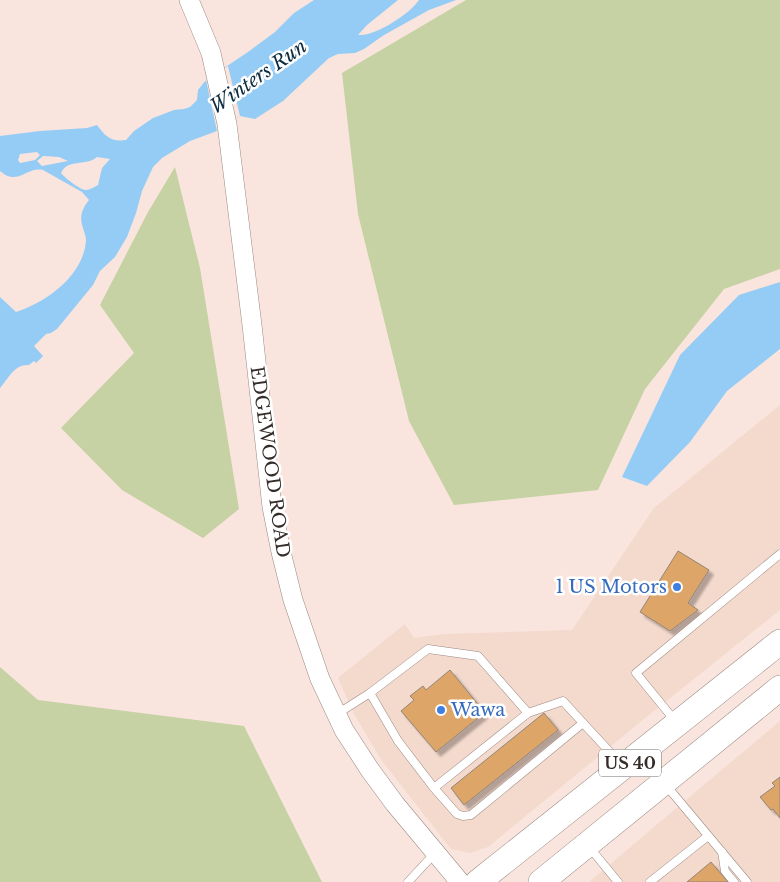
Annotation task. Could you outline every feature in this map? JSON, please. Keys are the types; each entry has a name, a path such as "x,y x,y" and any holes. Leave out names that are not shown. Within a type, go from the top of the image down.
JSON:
{"highway":[{"name":"US 40","path":"478,882 780,642"},
{"name":"US 40","path":"540,882 780,688"}],"street":[{"name":"EDGEWOOD ROAD","path":"189,0 204,33 217,73 227,124 274,516 293,600 304,636 320,679 344,730 395,804 460,882"}],"lane":[{"path":"677,724 636,673 780,554"},
{"path":"337,714 370,693 428,649 478,656 528,713"},
{"path":"370,693 398,741 434,788 457,814 463,816 472,815 583,723"},
{"path":"434,788 528,713 563,701 624,767"},
{"path":"664,783 747,882"},
{"path":"650,882 708,836"},
{"path":"587,845 618,882"},
{"path":"722,852 725,871 734,882"},
{"path":"408,882 435,853"}],"shaded area":[{"path":"780,405 780,610 488,847 470,853 451,849 382,761 354,714 338,678 405,624 414,638 444,634 572,630 654,508"},
{"path":"780,721 780,882 589,882 699,789"}],"green space":[{"path":"466,0 780,0 780,269 724,289 645,389 598,490 454,505 409,421 358,214 342,73"},
{"path":"175,167 200,268 239,509 203,538 122,490 61,428 134,353 100,305 148,212"},
{"path":"0,667 38,700 244,726 322,882 0,882"}],"water":[{"name":"Winters Run","path":"314,0 398,0 367,25 358,35 365,35 391,24 408,12 419,0 456,0 429,10 384,35 364,49 355,53 338,54 329,58 283,101 255,119 240,116 217,131 190,141 162,158 153,167 142,191 127,237 115,257 100,271 93,285 57,329 46,334 34,346 43,356 36,363 34,361 29,365 16,369 0,388 0,297 16,312 51,294 71,276 79,265 84,253 86,238 81,216 89,200 82,192 43,170 32,171 17,177 6,175 0,171 0,136 87,128 97,125 109,138 126,140 134,131 153,118 174,110 190,107 197,100 198,90 206,80 275,32 294,13","holes":["37,152 40,155 35,160 20,163 18,160 20,154","43,156 59,157 68,161 42,166 37,161","97,157 110,159 102,168 98,185 90,189 80,188 61,173 64,168 72,164 92,160"]},
{"path":"780,282 780,349 727,391 690,442 647,486 622,477 680,355 739,295"}],"pier":[{"path":"228,66 240,116 217,131 206,80"}],"building":[{"name":"1 US Motors","path":"678,551 709,570 688,603 698,610 670,631 640,612"},
{"name":"Wawa","path":"450,670 481,708 479,709 483,714 436,752 401,711 414,700 410,696 423,686 426,690"},
{"name":"Wawa","path":"544,713 558,730 464,805 451,788"},
{"path":"780,777 780,818 760,797 775,786 772,783"},
{"path":"711,862 728,882 687,882"}],"place":[{"name":"1 US Motors","path":"677,587"},
{"name":"Wawa","path":"441,710"}]}
